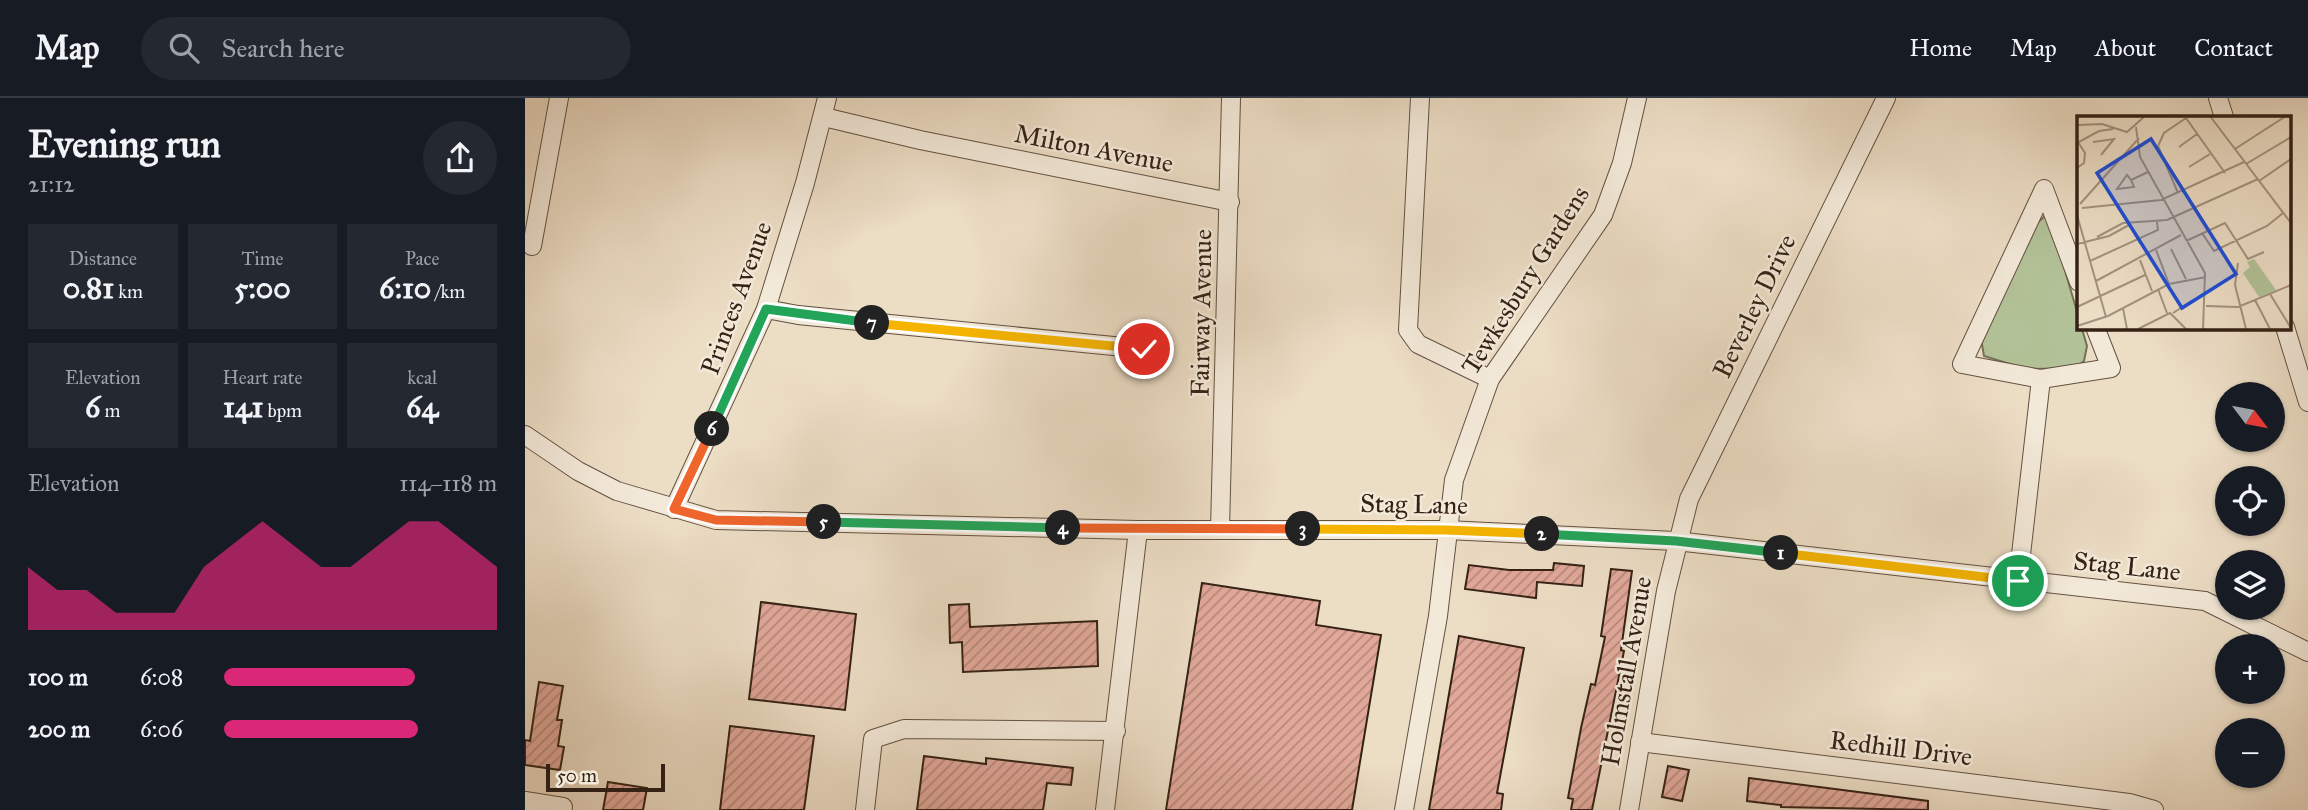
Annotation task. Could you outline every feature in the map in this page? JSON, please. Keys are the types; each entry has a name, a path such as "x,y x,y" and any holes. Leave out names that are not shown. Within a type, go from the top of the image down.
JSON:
{"street":[{"path":"532,246 559,98"},
{"name":"Princes Avenue","path":"674,509 766,309 824,117 827,98"},
{"name":"Fairway Avenue","path":"1220,529 1231,98"},
{"path":"1420,98 1408,330 1418,344 1490,379"},
{"name":"Tewkesbury Gardens","path":"1404,810 1438,616 1446,530 1454,480 1490,379 1603,215 1622,163 1637,98"},
{"name":"Beverley Drive","path":"1676,541 1689,499 1886,98"},
{"path":"2218,98 2224,116"},
{"name":"Milton Avenue","path":"824,117 920,140 1230,202"},
{"path":"2077,277 2044,189 1962,365 2041,379 2111,368 2096,329"},
{"path":"766,309 798,315 1144,349"},
{"path":"2286,329 2308,402"},
{"path":"2018,581 2041,379"},
{"name":"Stag Lane","path":"525,435 578,471 617,491 716,520 1137,530 1446,530 1676,541 2205,601 2308,652"},
{"path":"1105,810 1137,530"},
{"name":"Holmstall Avenue","path":"1629,810 1676,541"},
{"path":"865,810 873,739 904,729 1116,731"},
{"name":"Redhill Drive","path":"1640,742 2129,803 2154,810"},
{"path":"525,801 563,807 562,810"}],"green space":[{"path":"2045,216 2050,219 2077,312 2077,329 2082,329 2087,346 2084,361 2075,368 2026,369 1984,356 1981,339 2037,223"}],"building":[{"path":"1554,563 1584,566 1582,586 1537,582 1536,598 1465,589 1469,565 1509,570 1553,570"},
{"path":"1611,569 1632,571 1621,650 1624,651 1592,810 1571,810 1573,799 1568,798 1581,728 1591,684 1595,685 1605,637 1601,636"},
{"path":"1202,583 1320,601 1316,625 1381,635 1352,810 1166,810"},
{"path":"761,602 856,614 845,710 749,699"},
{"path":"969,604 970,627 1097,621 1098,666 963,672 962,642 950,643 949,605"},
{"path":"1459,636 1524,648 1497,793 1503,794 1501,810 1429,810"},
{"path":"539,682 563,686 557,720 562,720 558,746 564,747 560,770 525,765 525,740 530,741"},
{"path":"730,726 814,736 804,810 720,810"},
{"path":"924,756 986,764 986,758 1073,768 1071,785 1047,783 1043,810 917,810"},
{"path":"1668,766 1689,770 1682,801 1662,797"},
{"path":"1749,778 1928,801 1928,810 1781,807 1747,801"},
{"path":"608,782 647,788 643,810 603,810"}],"route":[{"path":"1144,349 798,315 766,309 729,396 674,509 716,520 1137,530 1446,530 1641,539 1718,545 2018,581"}]}
